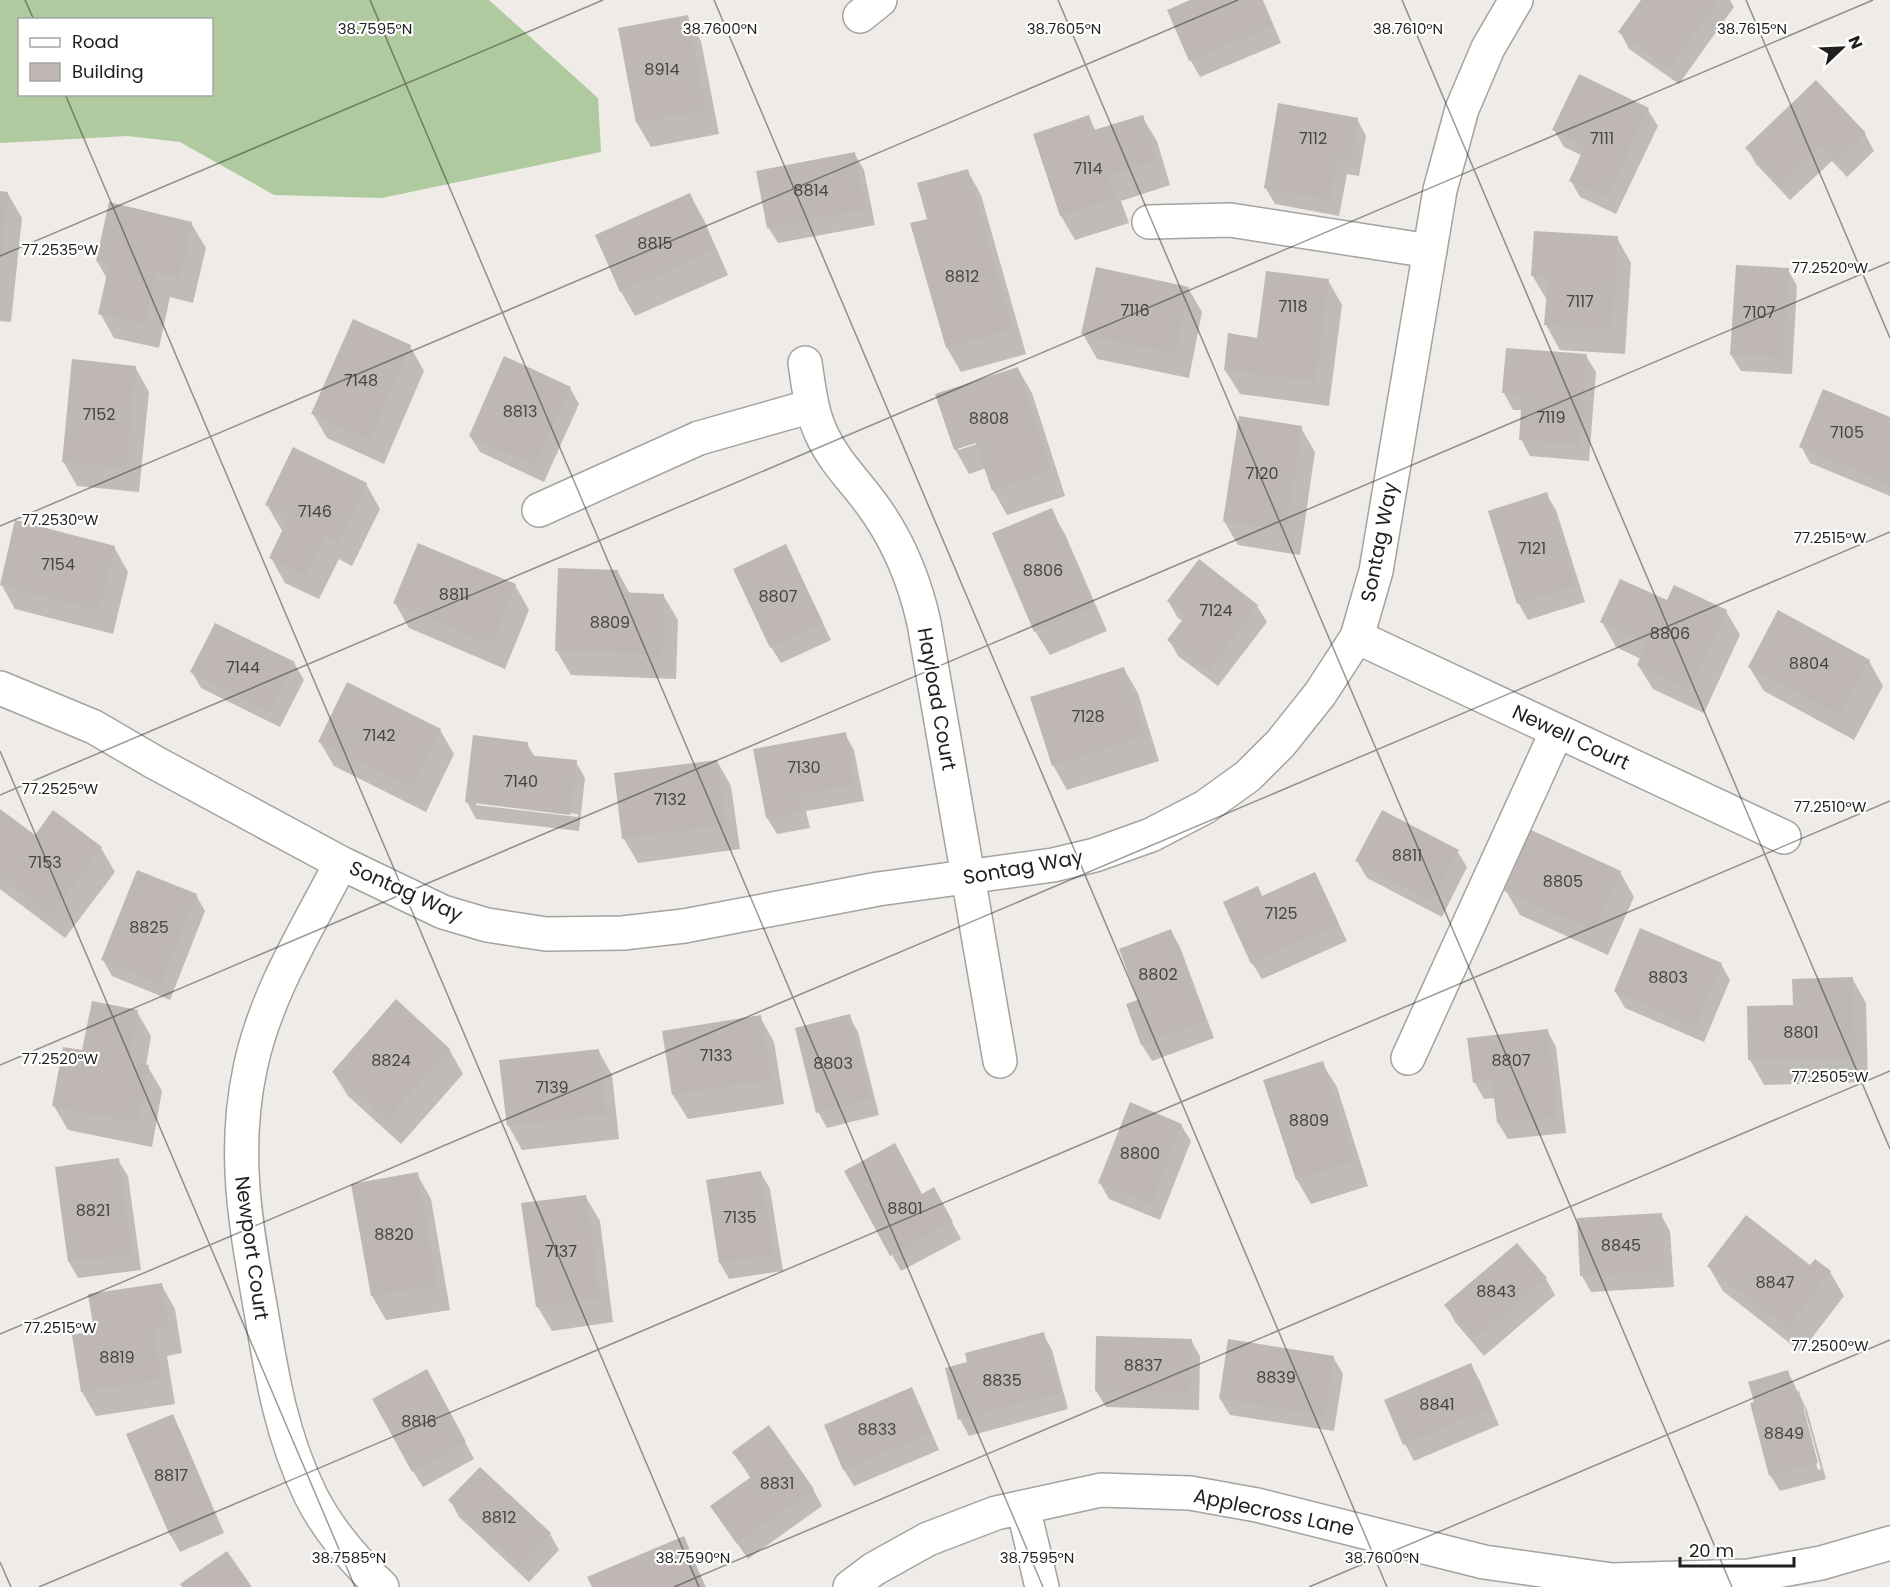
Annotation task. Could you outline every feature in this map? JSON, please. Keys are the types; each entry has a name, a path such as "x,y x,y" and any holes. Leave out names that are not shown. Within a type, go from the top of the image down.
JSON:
{"street":[{"name":"Sontag Way","path":"0,688 94,727 341,863 443,912 487,925 546,934 623,933 684,926 878,889 1053,865 1095,855 1151,835 1205,807 1248,776 1281,743 1320,694 1357,638 1376,572 1440,190 1462,109 1488,48 1516,0"},
{"path":"1149,222 1230,220 1430,251"},
{"name":"Hayload Court","path":"805,363 812,406 821,434 836,461 889,529 905,559 917,590 1000,1061"},
{"path":"539,510 699,438 812,406"},
{"name":"Newell Court","path":"1357,638 1784,837"},
{"path":"1408,1058 1557,731"},
{"name":"Newport Court","path":"341,863 267,1010 246,1088 241,1120 240,1171 245,1221 276,1400 289,1446 311,1496 333,1531 382,1587"},
{"name":"Applecross Lane","path":"850,1587 874,1569 928,1539 996,1513 1101,1490 1190,1493 1257,1504 1484,1562 1612,1580 1749,1576 1821,1563 1890,1543"},
{"path":"1023,1506 1042,1587"}],"green space":[{"path":"0,0 489,0 598,98 601,152 382,198 274,195 180,142 128,136 0,143"}],"building":[{"path":"1190,0 1262,0 1273,26 1189,61 1167,10"},
{"path":"1641,0 1719,0 1669,69 1618,32"},
{"path":"688,15 706,110 636,123 618,28"},
{"path":"1579,74 1649,108 1606,198 1569,181 1585,146 1552,130"},
{"path":"1816,80 1866,133 1837,161 1822,145 1780,185 1745,148"},
{"path":"1278,103 1358,118 1350,160 1338,158 1330,200 1264,188"},
{"path":"1089,115 1094,130 1143,115 1157,160 1108,176 1116,198 1060,216 1033,134"},
{"path":"855,152 866,209 767,228 756,171"},
{"path":"968,169 1013,329 946,348 910,223 927,219 917,183"},
{"path":"0,191 8,192 2,257 0,257"},
{"path":"690,193 715,250 620,292 595,235"},
{"path":"109,202 192,222 180,279 156,273 145,324 98,314 109,265 96,261"},
{"path":"1534,231 1618,236 1612,330 1544,325 1548,277 1531,276"},
{"path":"1736,265 1789,268 1783,358 1730,355"},
{"path":"1096,267 1189,287 1175,354 1081,334"},
{"path":"1266,271 1329,279 1315,382 1224,370 1228,333 1257,338"},
{"path":"353,319 411,345 370,440 311,414"},
{"path":"1506,348 1587,354 1580,445 1519,440 1522,395 1502,393"},
{"path":"504,356 571,387 535,466 469,436"},
{"path":"72,359 136,366 126,468 62,462"},
{"path":"1018,367 1052,471 992,491 976,443 954,450 935,394"},
{"path":"1823,389 1890,417 1890,485 1799,447"},
{"path":"1239,416 1302,426 1286,531 1223,521"},
{"path":"293,447 367,483 338,542 325,535 305,576 269,558 289,516 265,505"},
{"path":"1547,492 1576,586 1517,604 1488,511"},
{"path":"1052,508 1094,606 1034,632 992,533"},
{"path":"15,520 115,546 99,610 0,585"},
{"path":"418,543 516,584 491,645 393,603"},
{"path":"786,544 823,623 770,648 733,569"},
{"path":"1199,559 1258,605 1208,671 1167,640 1186,615 1167,601"},
{"path":"558,568 618,570 618,592 664,594 662,655 555,651"},
{"path":"1620,579 1667,600 1674,585 1727,610 1690,689 1637,665 1646,644 1600,622"},
{"path":"1778,610 1870,660 1840,716 1748,667"},
{"path":"215,623 295,662 271,712 190,672"},
{"path":"1124,667 1146,736 1052,766 1030,697"},
{"path":"347,682 441,729 411,788 318,742"},
{"path":"846,732 855,784 798,795 802,812 766,818 753,749"},
{"path":"473,735 528,742 527,755 577,760 570,815 465,802"},
{"path":"717,760 726,825 622,839 614,773"},
{"path":"0,809 35,835 53,810 102,847 51,915 0,876"},
{"path":"1382,810 1459,850 1432,901 1355,861"},
{"path":"1531,830 1621,871 1594,931 1504,891"},
{"path":"137,870 197,894 161,984 101,960"},
{"path":"1315,872 1339,924 1251,964 1223,902 1258,886 1262,896"},
{"path":"1640,928 1722,963 1695,1027 1614,991"},
{"path":"1171,929 1206,1021 1141,1045 1126,1004 1138,1000 1119,949"},
{"path":"1853,977 1855,1058 1748,1060 1747,1006 1793,1005 1792,979"},
{"path":"396,999 450,1049 386,1121 332,1072"},
{"path":"92,1001 138,1010 129,1061 149,1065 138,1123 52,1106 63,1047 82,1050"},
{"path":"850,1014 871,1099 816,1113 795,1028"},
{"path":"761,1015 771,1080 672,1095 662,1031"},
{"path":"1548,1029 1557,1117 1497,1123 1492,1081 1473,1083 1467,1038"},
{"path":"599,1049 606,1115 507,1126 499,1060"},
{"path":"1323,1061 1355,1161 1296,1180 1263,1080"},
{"path":"1130,1102 1182,1124 1151,1204 1098,1183"},
{"path":"895,1143 922,1194 934,1187 953,1222 890,1256 844,1171"},
{"path":"119,1158 132,1254 68,1262 55,1167"},
{"path":"761,1171 774,1255 719,1263 706,1180"},
{"path":"418,1172 437,1285 371,1296 351,1184"},
{"path":"586,1195 600,1298 536,1307 521,1203"},
{"path":"1662,1213 1665,1271 1580,1276 1577,1218"},
{"path":"1746,1215 1810,1265 1815,1259 1831,1271 1787,1328 1707,1266"},
{"path":"1517,1243 1547,1278 1474,1340 1444,1305"},
{"path":"162,1283 169,1328 154,1331 162,1379 81,1392 72,1335 94,1331 88,1294"},
{"path":"1044,1332 1060,1393 958,1420 945,1368 967,1362 965,1353"},
{"path":"1096,1336 1192,1339 1190,1394 1095,1391"},
{"path":"1228,1339 1334,1356 1325,1416 1219,1399"},
{"path":"1471,1363 1490,1408 1403,1445 1384,1400"},
{"path":"427,1369 466,1442 412,1472 372,1399"},
{"path":"1788,1370 1794,1393 1799,1391 1818,1463 1769,1476 1750,1403 1754,1402 1748,1382"},
{"path":"912,1387 931,1433 843,1470 824,1425"},
{"path":"173,1414 216,1517 170,1536 126,1434"},
{"path":"769,1425 814,1489 737,1544 710,1506 751,1477 732,1452"},
{"path":"480,1467 551,1533 519,1567 448,1500"},
{"path":"684,1536 705,1587 592,1587 587,1577"},
{"path":"227,1551 252,1587 182,1587 180,1584"}]}
